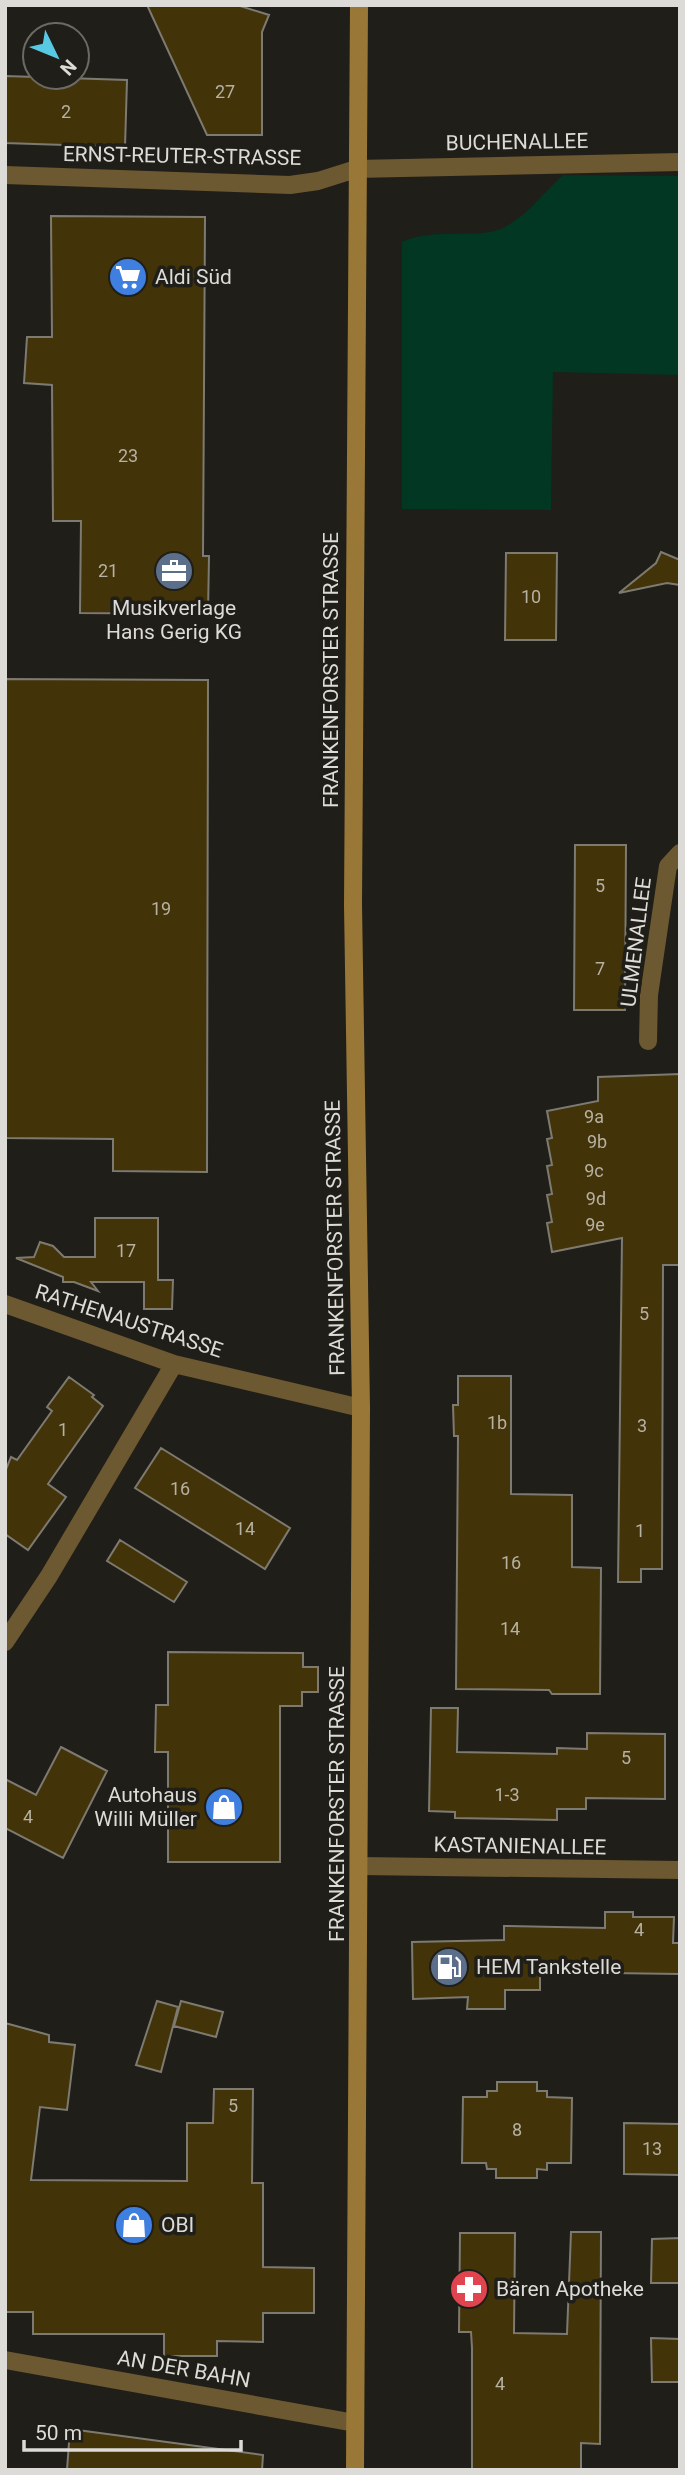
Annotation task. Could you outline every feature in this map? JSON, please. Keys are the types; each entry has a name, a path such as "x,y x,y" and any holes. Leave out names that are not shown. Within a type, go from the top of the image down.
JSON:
{"main road":[{"name":"FRANKENFORSTER STRASSE","path":"355,2470 361,1408 353,917 359,5"}],"street":[{"name":"BUCHENALLEE","path":"356,169 680,162"},
{"name":"ERNST-REUTER-STRASSE","path":"5,175 290,185 318,181 356,169"},
{"name":"ULMENALLEE","path":"648,1041 649,995 668,866 680,853"},
{"name":"RATHENAUSTRASSE","path":"5,1304 174,1364 361,1408"},
{"path":"5,1643 49,1576 174,1364"},
{"name":"KASTANIENALLEE","path":"359,1866 680,1870"},
{"name":"AN DER BAHN","path":"5,2360 355,2423"}],"green space":[{"path":"563,175 680,176 680,375 553,372 551,510 402,509 402,242 415,237 482,233 505,227 529,209"}],"building":[{"path":"147,5 237,5 269,15 262,32 262,135 207,135"},
{"path":"5,76 21,77 21,91 91,91 91,79 127,80 125,147 5,143"},
{"path":"51,216 205,217 203,556 209,556 208,614 80,613 81,521 53,521 52,385 24,383 27,337 52,337"},
{"path":"661,552 680,560 680,585 667,583 619,593 656,563"},
{"path":"506,553 557,553 556,640 505,640"},
{"path":"5,679 208,680 207,1172 113,1171 113,1139 5,1138"},
{"path":"575,845 626,845 625,1010 574,1010"},
{"path":"680,1074 680,1265 663,1265 662,1569 641,1569 641,1582 618,1582 622,1238 552,1252 547,1223 552,1222 547,1195 552,1194 547,1166 552,1165 547,1139 552,1138 547,1111 598,1101 598,1077"},
{"path":"95,1218 158,1218 158,1280 173,1280 172,1309 144,1309 144,1282 91,1282 98,1291 74,1282 63,1282 63,1277 16,1258 34,1257 40,1242 53,1246 64,1257 95,1257"},
{"path":"458,1376 511,1376 511,1494 572,1495 572,1567 601,1568 600,1694 552,1694 549,1690 456,1689 458,1436 454,1436 453,1405 458,1405"},
{"path":"69,1377 94,1395 92,1397 103,1406 48,1484 66,1497 28,1550 5,1534 5,1472 11,1457 17,1460 52,1411 47,1407"},
{"path":"161,1448 290,1528 265,1569 135,1488"},
{"path":"120,1540 187,1582 174,1602 107,1561"},
{"name":"Autohaus Willi Müller","path":"168,1652 303,1653 303,1667 318,1667 318,1692 302,1692 302,1706 280,1706 280,1862 168,1862 168,1752 155,1752 156,1705 168,1705"},
{"path":"431,1708 458,1708 457,1752 557,1754 557,1748 587,1749 587,1733 665,1734 665,1799 586,1798 586,1809 557,1809 557,1820 455,1818 455,1812 429,1811"},
{"path":"61,1747 107,1771 63,1858 5,1828 5,1779 36,1795"},
{"path":"605,1912 633,1912 633,1917 674,1917 673,1943 680,1943 680,1974 540,1972 540,1990 505,1990 505,2009 467,2009 468,1997 413,1999 412,1942 504,1940 504,1926 605,1928"},
{"path":"157,2001 178,2007 161,2072 136,2065"},
{"path":"181,2001 223,2012 216,2037 174,2026"},
{"name":"OBI","path":"5,2023 49,2035 49,2042 75,2045 67,2110 40,2107 31,2180 187,2181 187,2123 213,2123 214,2089 253,2089 252,2183 263,2183 263,2267 314,2268 314,2313 263,2313 263,2342 217,2341 217,2356 164,2356 164,2334 33,2334 33,2312 5,2312"},
{"path":"497,2082 537,2082 537,2091 547,2091 547,2097 572,2098 571,2163 547,2163 547,2170 537,2169 537,2178 496,2178 496,2169 487,2169 486,2163 462,2163 463,2097 487,2097 487,2091 497,2091"},
{"path":"624,2123 680,2124 680,2175 624,2174"},
{"path":"571,2232 601,2232 600,2444 581,2443 581,2470 472,2470 472,2348 471,2332 459,2332 460,2233 515,2233 514,2333 567,2334"},
{"path":"680,2238 680,2283 651,2283 652,2239"},
{"path":"651,2338 680,2339 680,2382 652,2382"},
{"path":"70,2429 263,2455 262,2470 67,2470"}],"place":[{"name":"Aldi Süd","path":"128,277"},
{"name":"Musikverlage Hans Gerig KG","path":"174,571"},
{"name":"Autohaus Willi Müller","path":"224,1807"},
{"name":"HEM Tankstelle","path":"449,1967"},
{"name":"OBI","path":"134,2225"},
{"name":"Bären Apotheke","path":"469,2289"}]}
